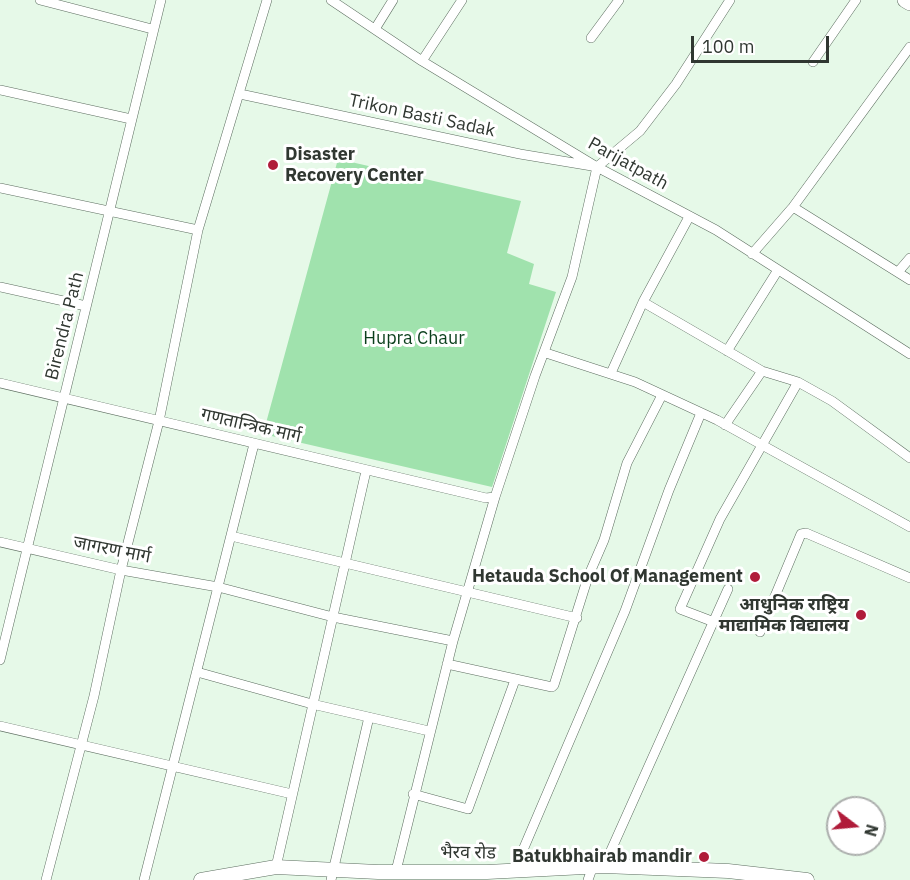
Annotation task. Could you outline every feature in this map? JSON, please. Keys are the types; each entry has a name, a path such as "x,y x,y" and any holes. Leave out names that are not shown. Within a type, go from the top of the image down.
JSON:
{"highway":[{"path":"905,0 910,3"}],"main road":[{"name":"भैरव रोड","path":"201,880 254,876 276,867 333,874 396,871 426,875 598,866 807,880"}],"street":[{"path":"40,0 76,4 152,29"},
{"name":"Birendra Path","path":"0,660 152,29 161,0"},
{"path":"46,880 159,421 198,230 267,0"},
{"name":"Parijatpath","path":"332,0 422,61 597,167 752,254 910,354"},
{"path":"375,29 393,0"},
{"path":"422,61 462,0"},
{"path":"591,38 619,0"},
{"path":"396,871 413,794 453,641 495,498 535,376 546,353 572,277 597,167 640,131 676,84 730,0"},
{"path":"813,62 856,0"},
{"path":"752,254 793,207 910,47"},
{"path":"0,90 131,119"},
{"name":"Trikon Basti Sadak","path":"240,94 509,152 597,167"},
{"path":"0,188 109,213 198,230"},
{"path":"793,207 910,280"},
{"path":"611,373 643,302 689,217"},
{"path":"898,272 910,258"},
{"path":"728,351 778,270"},
{"path":"0,286 86,306"},
{"path":"643,302 762,371 798,382 832,401 910,458"},
{"path":"546,353 611,373 701,413 910,527"},
{"path":"725,425 762,371"},
{"path":"714,622 680,609 720,519 760,445 798,382"},
{"name":"गणतान्त्रिक मार्ग","path":"0,383 366,471 486,498 495,498"},
{"path":"447,664 515,680 552,687 554,685 627,463 662,395"},
{"path":"514,872 625,611 669,490 701,413"},
{"path":"144,880 254,444"},
{"path":"276,867 366,471"},
{"path":"760,632 768,608 801,534 806,533 910,578"},
{"path":"231,536 346,561 577,618"},
{"name":"जागरण मार्ग","path":"0,542 121,570 218,587 333,617 453,641"},
{"path":"588,880 598,866 728,588"},
{"path":"197,672 312,704 429,731"},
{"path":"413,794 468,809 515,680"},
{"path":"333,874 369,717"},
{"path":"0,726 292,794"}],"green space":[{"name":"Hupra Chaur","path":"338,159 521,201 507,253 534,264 529,284 556,292 492,487 263,434"}],"place":[{"name":"Disaster Recovery Center","path":"273,165"},
{"name":"Hetauda School Of Management","path":"755,577"},
{"name":"आधुनिक राष्ट्रिय माद्यामिक विद्यालय","path":"861,615"},
{"name":"Batukbhairab mandir","path":"704,857"}]}
